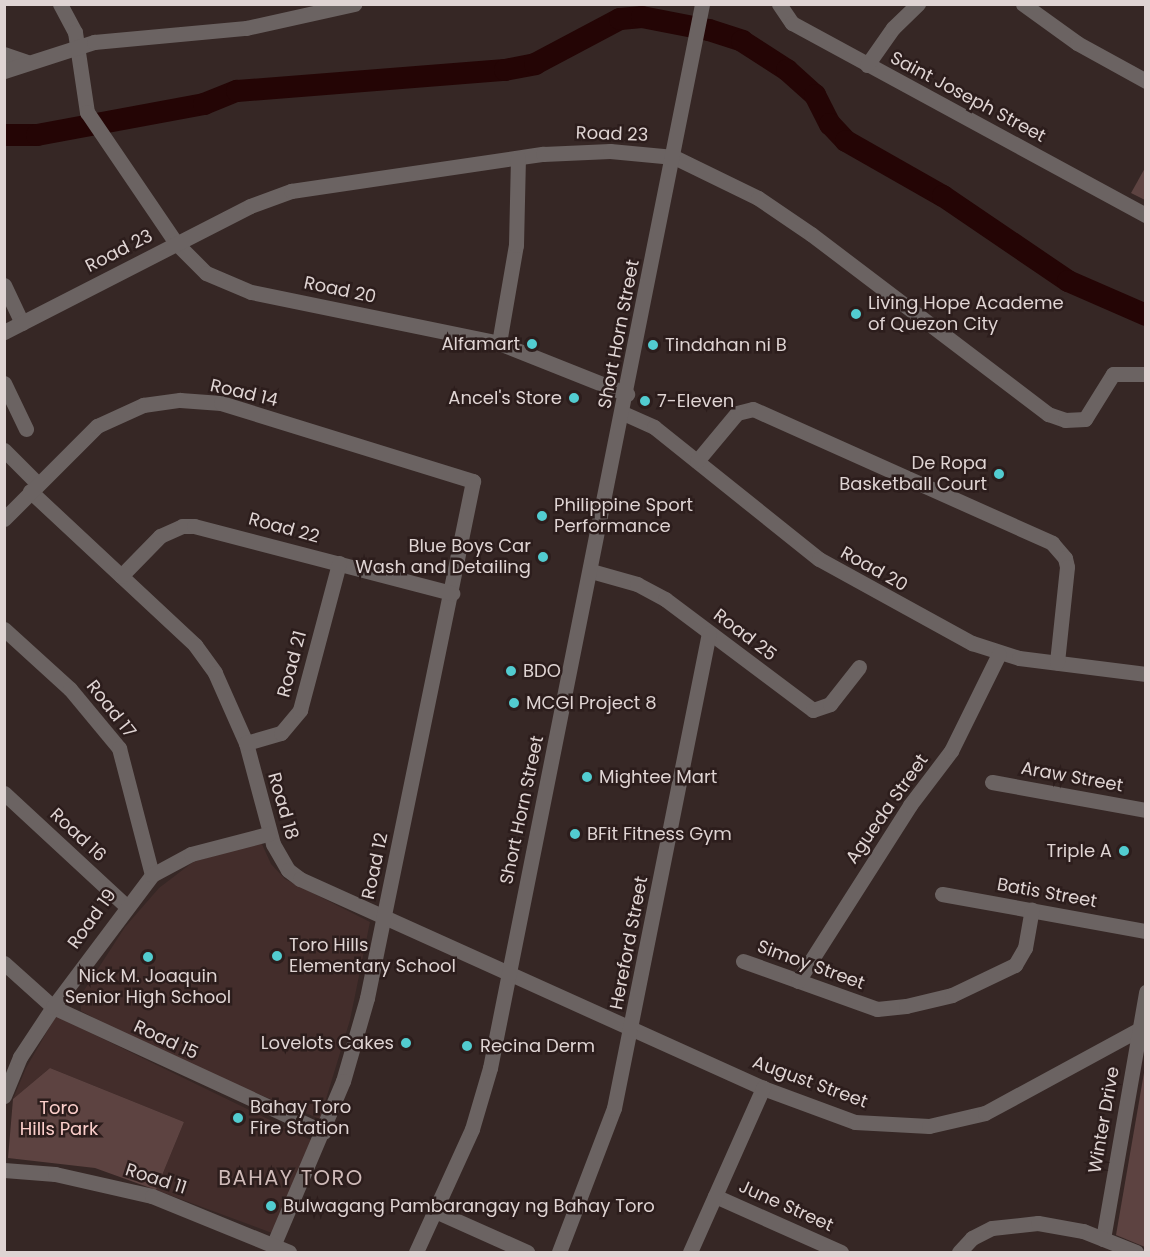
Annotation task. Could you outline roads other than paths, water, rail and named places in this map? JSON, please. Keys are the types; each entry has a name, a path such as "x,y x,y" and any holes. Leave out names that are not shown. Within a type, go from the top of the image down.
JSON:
{"street":[{"path":"60,4 72,24 77,46"},
{"path":"4,71 77,46 246,28 323,8 354,4"},
{"name":"Saint Joseph Street","path":"779,4 792,22 867,65 1146,215"},
{"path":"867,65 893,28 918,4"},
{"path":"1023,4 1077,43 1146,81"},
{"name":"Short Horn Street","path":"416,1252 482,1096 627,394 696,47 701,10"},
{"name":"Road 20","path":"77,46 87,112 176,243 206,273 236,287 499,343 627,394"},
{"path":"4,54 27,62"},
{"name":"Road 23","path":"4,332 250,206 291,191 518,158 610,151 674,157 724,178 803,228 1048,414 1065,420 1085,419 1113,374 1146,375"},
{"path":"499,343 516,245 518,158"},
{"path":"4,285 22,323"},
{"path":"4,383 26,429"},
{"name":"Road 14","path":"4,519 33,487 97,426 118,414 143,405 180,400 221,403 473,481"},
{"path":"697,461 737,413 753,409 1052,543 1065,558 1067,567 1057,662"},
{"name":"Road 20","path":"623,413 654,428 819,559 919,616 999,654 1146,674"},
{"name":"Road 18","path":"4,450 33,487 121,576 195,645 232,704 246,743 268,834 280,859 300,879 632,1029"},
{"name":"Road 12","path":"273,1246 323,1132 346,1072 384,918 473,481"},
{"name":"Road 22","path":"121,576 160,536 182,526 208,528 452,593"},
{"name":"Road 21","path":"246,743 281,733 300,711 339,563"},
{"name":"Road 25","path":"591,571 649,590 813,710 830,705 859,667"},
{"name":"Road 17","path":"4,629 70,689 119,748 152,875"},
{"name":"Hereford Street","path":"559,1252 614,1108 632,1029 709,633"},
{"name":"Agueda Street","path":"798,981 910,805 951,751 999,654"},
{"name":"Araw Street","path":"992,782 1146,810"},
{"name":"Road 16","path":"4,793 126,906"},
{"name":"Road 19","path":"4,1096 20,1057 126,906 152,875 177,859 268,834"},
{"name":"Batis Street","path":"942,894 1146,930"},
{"name":"Simoy Street","path":"743,961 877,1009 952,995 1015,965 1025,948 1032,910"},
{"name":"Road 15","path":"4,963 53,1008 323,1132"},
{"name":"Winter Drive","path":"1103,1239 1144,1001"},
{"name":"August Street","path":"632,1029 763,1088 855,1122 903,1127 953,1122 985,1113 1027,1093 1140,1029"},
{"path":"690,1252 763,1088"},
{"name":"Road 11","path":"4,1170 56,1174 152,1196 289,1252"},
{"name":"June Street","path":"715,1196 841,1252"},
{"path":"435,1211 526,1252"},
{"path":"960,1252 972,1238 992,1228 1038,1223 1103,1239 1136,1252"}],"waterway":[{"path":"4,135 37,135 204,104 237,91 505,70 535,64 620,19 642,17 709,30 742,41 787,70 815,95 830,124 846,141 943,196 1068,281 1146,315"}],"place":[{"name":"Living Hope Academe of Quezon City","path":"856,314"},
{"name":"Alfamart","path":"532,344"},
{"name":"Tindahan ni B","path":"653,345"},
{"name":"Ancel's Store","path":"574,398"},
{"name":"7-Eleven","path":"645,401"},
{"name":"De Ropa Basketball Court","path":"999,474"},
{"name":"Philippine Sport Performance","path":"542,516"},
{"name":"Blue Boys Car Wash and Detailing","path":"543,557"},
{"name":"BDO","path":"511,671"},
{"name":"MCGI Project 8","path":"514,703"},
{"name":"Mightee Mart","path":"587,777"},
{"name":"BFit Fitness Gym","path":"575,834"},
{"name":"Triple A","path":"1124,851"},
{"name":"Toro Hills Elementary School","path":"277,956"},
{"name":"Nick M. Joaquin Senior High School","path":"148,957"},
{"name":"Lovelots Cakes","path":"406,1043"},
{"name":"Recina Derm","path":"467,1046"},
{"name":"Bahay Toro Fire Station","path":"238,1118"},
{"name":"Bulwagang Pambarangay ng Bahay Toro","path":"271,1206"}],"district":[{"name":"BAHAY TORO","path":"291,1178"}],"park label":[{"name":"Toro Hills Park","path":"59,1119"}]}
